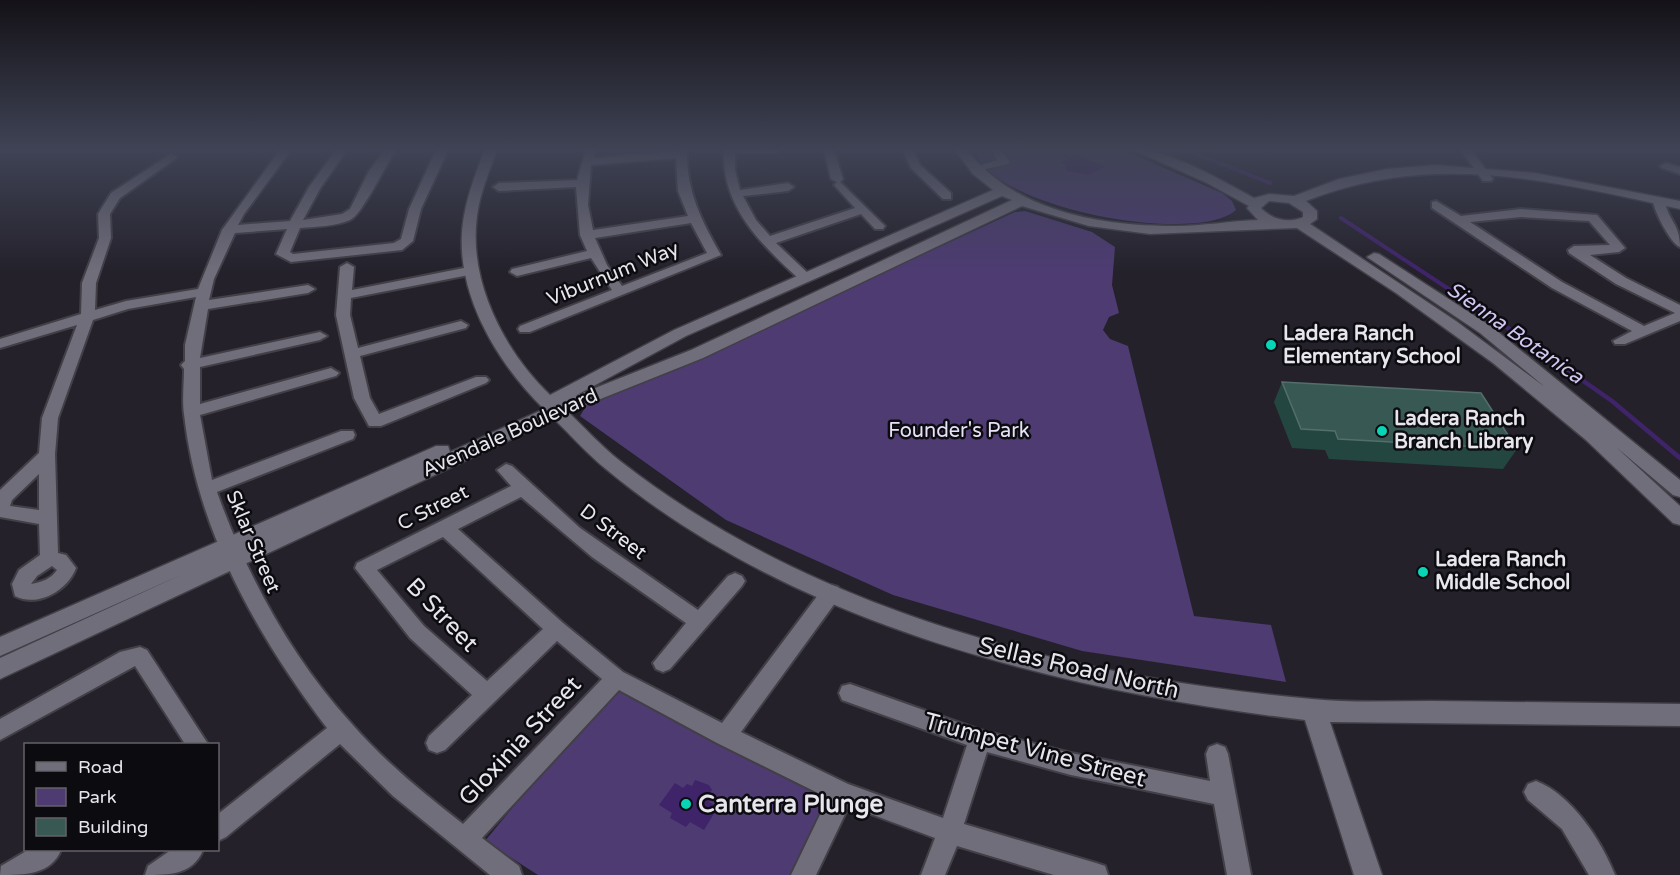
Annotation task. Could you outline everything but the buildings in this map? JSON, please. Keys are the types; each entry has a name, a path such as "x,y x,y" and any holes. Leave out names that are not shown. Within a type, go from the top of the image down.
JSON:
{"street":[{"path":"49,558 47,454 50,418 88,315 89,283 105,238 104,214 115,196 122,191"},
{"name":"Sklar Street","path":"253,191 241,206 228,230 201,299 189,365 192,432 206,489 230,553 258,612 342,729 428,813 510,875"},
{"path":"314,191 294,224 283,254 291,258 397,247 407,241 415,209 423,191"},
{"path":"228,230 334,221 355,212 365,191"},
{"name":"Sellas Road North","path":"474,191 470,206 470,271 478,301 497,339 550,407 595,452 656,498 764,562 831,593 895,619 978,646 1063,669 1165,690 1314,710 1680,715"},
{"path":"582,191 586,235 604,274 620,292"},
{"path":"586,235 695,219 684,191"},
{"path":"734,191 745,214 768,241 806,277"},
{"path":"735,194 759,191"},
{"path":"846,191 879,226"},
{"path":"941,191 947,196"},
{"name":"Avendale Boulevard","path":"550,407 680,333 1000,191"},
{"path":"1003,191 1021,201 1094,222 1133,228 1178,230 1279,223 1306,217 1348,191"},
{"path":"1227,191 1279,223"},
{"path":"1257,191 1271,197 1294,201 1324,191"},
{"path":"1582,191 1660,204 1680,205"},
{"path":"1236,225 1271,197"},
{"name":"Avendale Boulevard","path":"0,669 230,553 550,407 697,354 1021,201"},
{"path":"1294,201 1306,217 1526,379 1680,518"},
{"path":"1660,204 1680,212"},
{"path":"1660,204 1680,243"},
{"path":"1436,205 1557,285 1643,331"},
{"path":"768,241 862,210"},
{"path":"1456,220 1521,213 1593,218 1619,248 1573,250 1621,282 1680,310"},
{"path":"1306,217 1400,272 1485,330 1680,490"},
{"name":"Viburnum Way","path":"525,329 714,255 695,219"},
{"path":"517,272 595,253"},
{"path":"347,267 343,315 362,398 375,422 481,380"},
{"path":"345,295 470,271"},
{"path":"0,344 126,305 308,289"},
{"path":"1620,341 1680,316"},
{"path":"351,354 461,325"},
{"path":"189,365 320,336"},
{"path":"191,412 331,373"},
{"path":"206,489 347,435"},
{"path":"47,454 33,472 12,488 0,502 2,510 11,514 50,519"},
{"name":"D Street","path":"506,470 523,489 602,555 700,622"},
{"name":"C Street","path":"364,568 444,526 523,489"},
{"path":"444,526 556,629 616,678 725,736 843,793 950,832 1096,875"},
{"name":"Avendale Boulevard","path":"0,647 230,553"},
{"name":"B Street","path":"364,568 417,632 487,695"},
{"path":"663,663 735,581"},
{"path":"725,736 831,593"},
{"path":"437,743 556,629"},
{"path":"0,730 127,658 140,656 196,743"},
{"name":"Gloxinia Street","path":"464,840 616,678"},
{"name":"Trumpet Vine Street","path":"850,693 980,740 1071,764 1224,795"},
{"path":"1314,710 1368,875"},
{"path":"219,828 342,729"},
{"path":"933,875 950,832 980,740"},
{"path":"1217,754 1239,875"},
{"path":"1536,792 1570,821 1603,875"},
{"path":"803,875 843,793"},
{"path":"10,875 46,851"},
{"path":"157,875 188,851"}],"green space":[{"path":"1021,191 1217,191 1232,201 1236,210 1214,220 1180,224 1140,222 1096,215 1054,204"},
{"name":"Founder's Park","path":"1025,211 1092,232 1115,247 1112,285 1119,313 1109,317 1103,330 1110,339 1128,346 1194,616 1271,625 1286,682 1082,651 893,595 726,520 580,416 586,406 658,376 1015,212"},
{"path":"612,686 834,801 793,875 538,875 485,841"}],"shaded area":[{"name":"Canterra Plunge","path":"695,780 709,785 712,790 708,795 712,798 709,802 718,807 704,830 690,822 686,827 670,818 672,813 659,805 675,783 683,788 687,784 692,786"}],"waterway":[{"name":"Sienna Botanica","path":"1341,218 1511,330"},
{"name":"Sienna Botanica","path":"1509,329 1612,401 1680,458"}],"place":[{"name":"Ladera Ranch Elementary School","path":"1271,345"},
{"name":"Ladera Ranch Branch Library","path":"1382,431"},
{"name":"Ladera Ranch Middle School","path":"1423,572"},
{"name":"Canterra Plunge","path":"686,804"}]}
